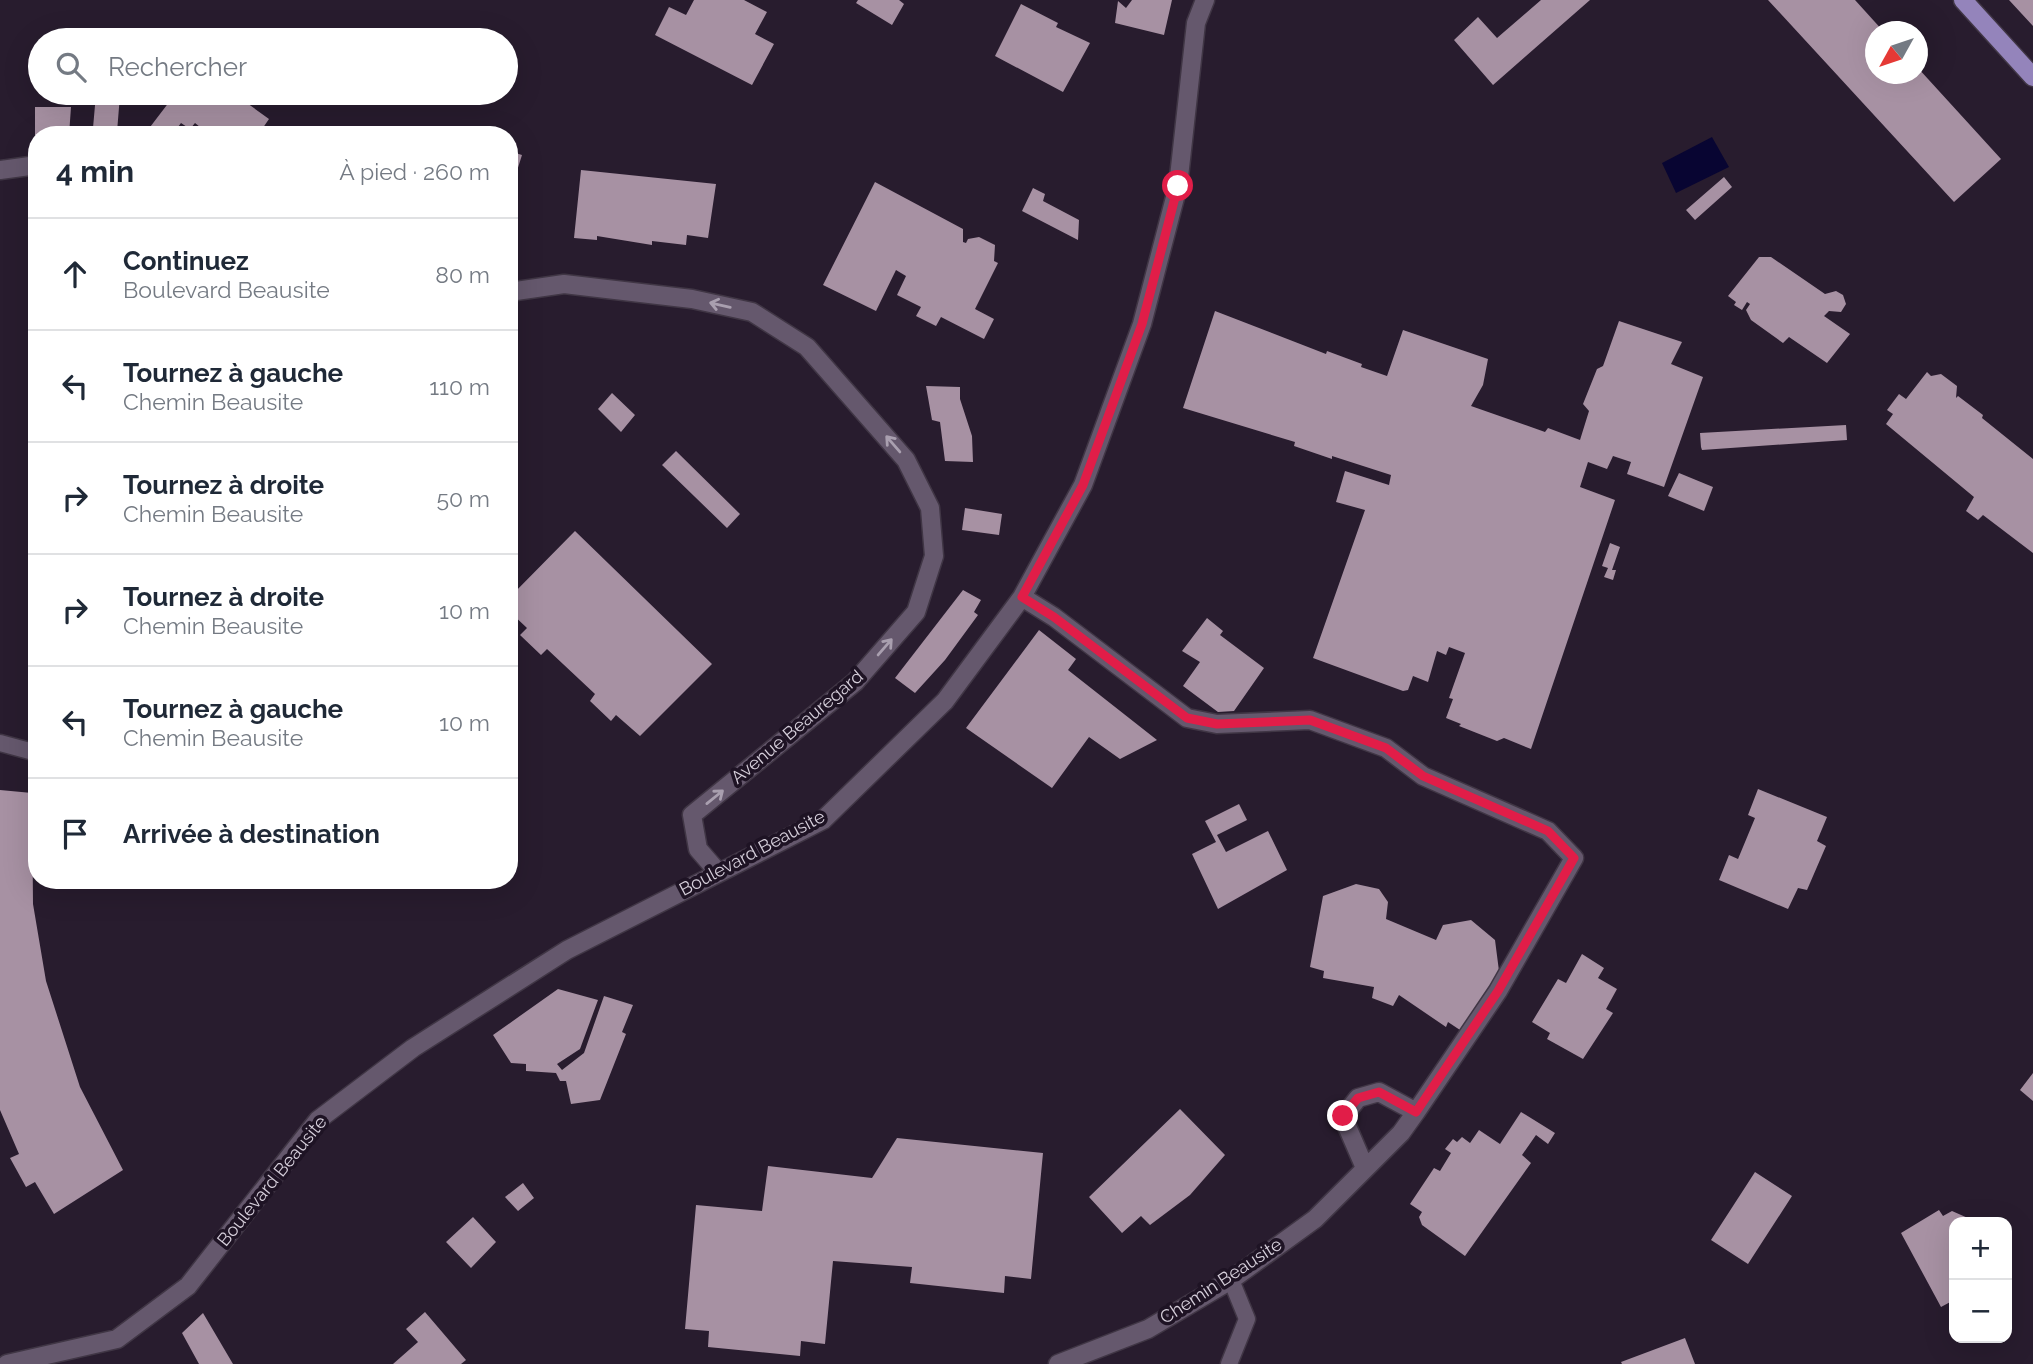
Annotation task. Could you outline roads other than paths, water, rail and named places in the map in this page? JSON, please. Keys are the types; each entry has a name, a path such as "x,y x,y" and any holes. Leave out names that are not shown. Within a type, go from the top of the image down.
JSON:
{"main road":[{"path":"1963,0 2033,77"}],"street":[{"name":"Boulevard Beausite","path":"7,1364 117,1339 188,1286 318,1120 413,1048 567,950 717,871 823,820 945,701 1022,597 1083,485 1142,324 1178,186 1196,23 1205,0"},
{"path":"0,170 28,166"},
{"name":"Avenue Beauregard","path":"518,291 564,284 692,299 752,312 807,346 906,460 930,508 934,555 916,612 855,682 692,815 698,849 717,871"},
{"name":"Chemin Beausite","path":"1022,597 1054,617 1187,718 1217,724 1310,720 1386,748 1423,776 1548,831 1574,858 1498,991 1401,1133 1315,1219 1231,1280 1148,1329 1058,1364"},
{"path":"1365,1168 1343,1116 1358,1098 1379,1092 1416,1112"}],"lane":[{"path":"0,743 28,751"},
{"path":"1229,1364 1247,1319 1231,1280"}]}
